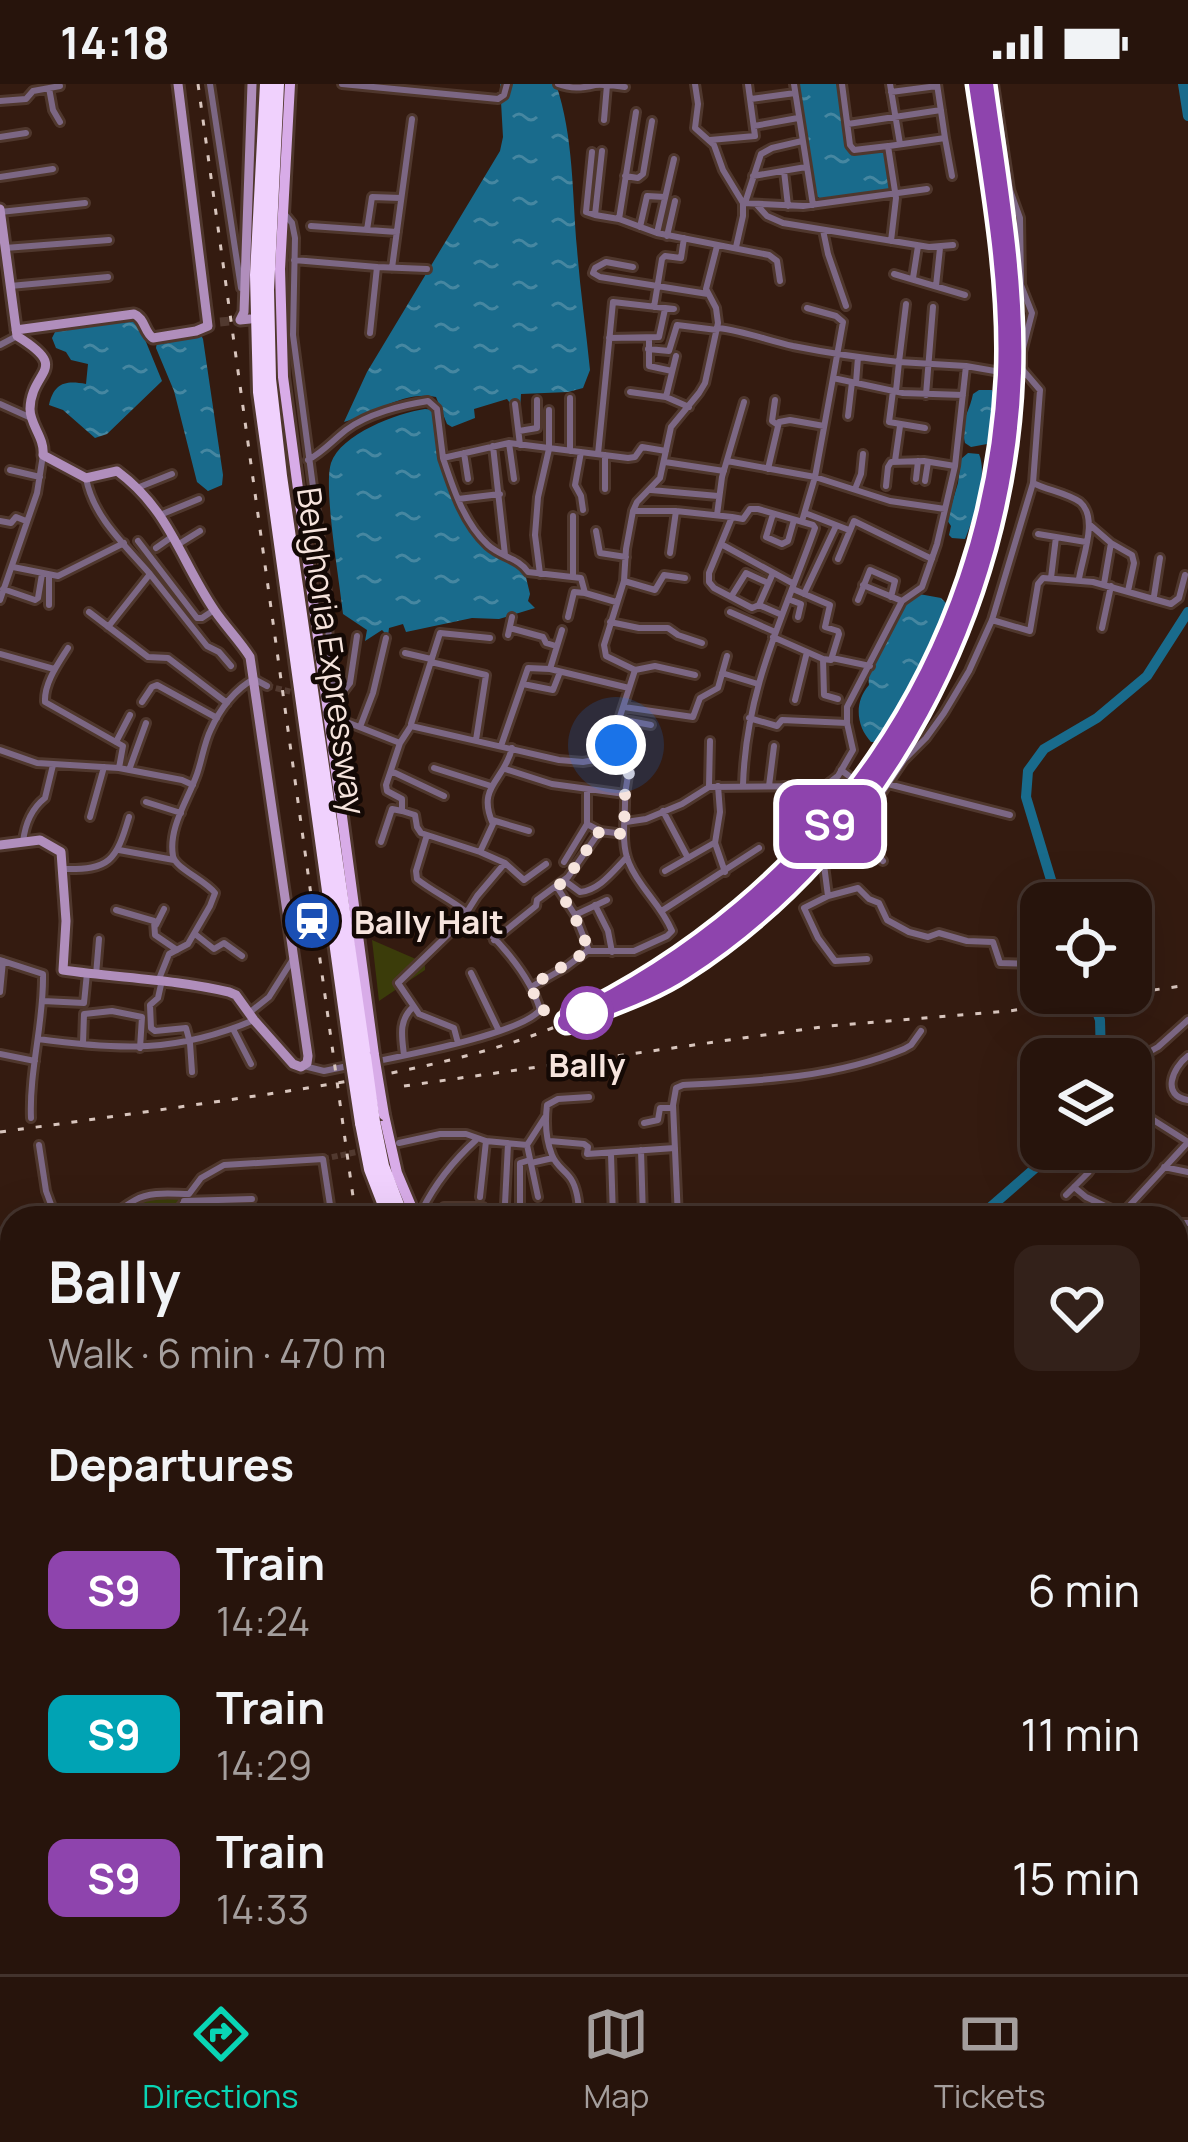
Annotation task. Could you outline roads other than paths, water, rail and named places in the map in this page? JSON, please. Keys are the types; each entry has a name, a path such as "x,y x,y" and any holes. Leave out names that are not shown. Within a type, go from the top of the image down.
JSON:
{"highway":[{"name":"Belghoria Expressway","path":"267,84 257,275 260,392 373,1120 382,1166 397,1206"},
{"name":"Belghoria Expressway","path":"277,84 267,290 269,379 363,1056"},
{"name":"Belghoria Expressway","path":"373,1120 370,1169 385,1206"}],"main road":[{"path":"290,84 280,306 283,377 373,1120 415,1206"}],"street":[{"path":"0,346 16,333 134,314 141,318 150,338 196,332 215,322 178,84"},
{"path":"211,84 244,308"},
{"path":"250,319 240,320 244,316 252,84"},
{"path":"342,84 498,99 506,84"},
{"path":"558,84 625,87"},
{"path":"695,84 695,128 710,140 744,203"},
{"path":"710,140 754,137 748,84"},
{"path":"842,84 854,150 945,137"},
{"path":"883,860 868,843 872,810 969,671 992,620 1033,483 1040,390 1024,375 1021,359 1032,313 1022,285 1020,218 1010,190 994,84"},
{"path":"604,120 607,85"},
{"path":"900,144 890,88 937,85 952,176"},
{"path":"0,101 26,99 33,91 60,86"},
{"path":"49,88 60,122"},
{"path":"750,100 795,88 813,205"},
{"path":"848,124 941,110"},
{"path":"619,219 636,112"},
{"path":"754,126 799,118"},
{"path":"392,268 412,119"},
{"path":"626,176 643,174 652,121"},
{"path":"0,137 26,133"},
{"path":"736,248 759,159 766,151 802,141"},
{"path":"888,146 895,193 891,241"},
{"path":"596,215 602,151"},
{"path":"592,152 586,212 667,236 774,257 780,281"},
{"path":"656,233 674,159"},
{"path":"753,176 806,167"},
{"path":"0,177 53,169"},
{"path":"784,171 788,206"},
{"path":"744,203 813,205 927,189"},
{"path":"367,230 372,197 401,198"},
{"path":"640,227 645,198 665,197"},
{"path":"667,236 675,201"},
{"path":"0,601 37,493 44,446 30,410 45,362 42,353 16,333 1,218 85,203"},
{"path":"756,204 773,220 918,246 952,245"},
{"path":"283,212 292,224 295,260 290,318 327,593 334,703 340,718 400,743"},
{"path":"311,226 397,232"},
{"path":"823,230 846,306"},
{"path":"654,307 663,257 681,259 684,238"},
{"path":"5,248 109,240"},
{"path":"695,675 655,666 635,670 606,656 604,645 624,581 633,511 660,478 671,427 705,383 717,329 716,308 706,281 717,246"},
{"path":"912,279 918,246"},
{"path":"936,287 940,248"},
{"path":"295,260 427,269"},
{"path":"634,267 606,262 593,273 600,278 708,294"},
{"path":"370,333 377,267"},
{"path":"894,274 965,296"},
{"path":"7,288 108,277"},
{"path":"604,489 602,455 609,338 613,302 670,309 661,336 609,338"},
{"path":"906,304 888,419 891,424 925,428"},
{"path":"926,395 933,307"},
{"path":"773,514 766,537 788,542 815,477 843,328 841,319 807,308"},
{"path":"648,350 668,352 677,325 743,331 758,339 837,354 1024,375"},
{"path":"649,339 649,366 672,371"},
{"path":"666,397 676,356"},
{"path":"848,416 858,357"},
{"path":"626,822 646,819 713,786 825,786 842,770 853,750 847,707 902,601 922,587 932,559 955,466 966,366"},
{"path":"833,378 926,395 963,394"},
{"path":"630,392 666,397 689,407"},
{"path":"570,398 570,451"},
{"path":"519,430 537,428 537,400"},
{"path":"775,400 772,421 778,425"},
{"path":"308,460 350,427 392,409 428,401 437,409 443,458 458,499 488,545 528,572 583,579 585,593"},
{"path":"717,515 744,402"},
{"path":"0,404 33,419"},
{"path":"515,404 520,445"},
{"path":"540,574 538,497 549,449 549,410"},
{"path":"768,470 778,425 785,420 824,426"},
{"path":"896,461 900,426"},
{"path":"443,458 509,443 632,458 642,448 666,451"},
{"path":"509,443 514,478"},
{"path":"493,446 505,555"},
{"path":"581,452 575,485 583,510"},
{"path":"464,453 468,479"},
{"path":"855,489 863,454"},
{"path":"44,455 86,478 116,471 137,488 160,514 214,610 246,650 308,1056 304,1066"},
{"path":"918,460 920,480 928,461"},
{"path":"727,461 815,477 890,501 946,509"},
{"path":"886,486 888,467 896,461 955,466"},
{"path":"665,462 724,471"},
{"path":"10,470 40,477"},
{"path":"137,488 172,474"},
{"path":"86,478 92,502 207,646 231,666"},
{"path":"1033,483 1083,505 1089,524 1078,579"},
{"path":"651,490 718,496"},
{"path":"458,499 500,494"},
{"path":"160,514 199,499"},
{"path":"633,511 743,519 754,508 849,530"},
{"path":"670,554 676,511"},
{"path":"0,520 11,523 16,517 26,521"},
{"path":"573,517 573,577"},
{"path":"732,518 709,582 752,608 759,604 773,573"},
{"path":"743,785 749,718 758,684 814,528 800,518"},
{"path":"838,559 852,522 857,521 932,559"},
{"path":"1089,524 1130,552 1128,591"},
{"path":"804,593 836,526"},
{"path":"156,548 200,531"},
{"path":"596,531 600,553 626,557"},
{"path":"1038,534 1086,542"},
{"path":"1051,578 1055,537"},
{"path":"137,541 197,618 214,610"},
{"path":"13,567 60,575 124,543"},
{"path":"1102,628 1111,543"},
{"path":"721,544 830,605 825,627 839,634 828,659 824,695 838,699"},
{"path":"1153,598 1160,558"},
{"path":"858,600 868,571 895,582 891,597"},
{"path":"731,597 746,573 769,583"},
{"path":"108,627 152,578 163,574"},
{"path":"3,584 37,599 46,575"},
{"path":"46,575 49,604"},
{"path":"624,581 655,590 664,575 685,578"},
{"path":"992,620 1030,631 1039,580 1078,579 1174,604 1185,575"},
{"path":"863,585 902,601"},
{"path":"568,617 574,592 616,602"},
{"path":"788,599 801,604 798,617"},
{"path":"759,604 782,615"},
{"path":"89,611 148,657 168,658 227,703"},
{"path":"730,612 807,652 870,665"},
{"path":"512,617 509,631 543,637 556,646"},
{"path":"610,622 668,628 702,643"},
{"path":"550,669 562,630"},
{"path":"402,811 402,799 386,789 440,633 490,638"},
{"path":"334,703 350,682 357,636"},
{"path":"359,728 386,638"},
{"path":"68,648 54,669 45,702 123,746 124,769"},
{"path":"795,700 807,652"},
{"path":"405,653 486,676 476,742"},
{"path":"0,655 54,669"},
{"path":"624,707 693,717 700,698 718,688 727,656"},
{"path":"501,746 528,668 629,688"},
{"path":"531,986 589,950 634,951 671,933 663,910 627,856 625,794 631,754 614,739 635,670"},
{"path":"522,683 554,689 560,672"},
{"path":"722,673 758,684"},
{"path":"254,679 267,686"},
{"path":"192,1072 186,1028 151,1029 150,1005 158,998 170,954 184,948 214,893 176,864 174,829 211,728 241,686 254,679"},
{"path":"142,702 157,685 218,718"},
{"path":"116,742 130,715"},
{"path":"749,718 777,726 782,720 847,723"},
{"path":"619,719 651,725"},
{"path":"124,769 146,723"},
{"path":"410,726 576,762 600,759 629,769"},
{"path":"710,741 720,812 715,843 725,872"},
{"path":"770,786 774,746"},
{"path":"512,748 505,769 491,786 486,808 492,820 530,831"},
{"path":"0,750 38,763 124,769 193,784"},
{"path":"22,842 26,823 46,795 53,765"},
{"path":"90,817 104,767"},
{"path":"434,768 491,786"},
{"path":"505,769 552,784 625,794"},
{"path":"842,770 869,791 888,784 1010,815"},
{"path":"391,771 444,796"},
{"path":"784,786 787,828"},
{"path":"564,862 587,824 587,790"},
{"path":"146,802 181,813"},
{"path":"381,842 392,809 415,815 418,830 480,851 505,863 524,880 546,864"},
{"path":"664,811 688,858"},
{"path":"63,868 94,869 119,850 129,817"},
{"path":"480,851 492,820"},
{"path":"587,824 599,832 624,834"},
{"path":"494,940 561,884 599,832"},
{"path":"0,845 40,840 61,852 66,921 62,970 229,992 293,1064 324,1071 458,1043 529,1020 539,1012 531,986 494,940 468,913 417,879 428,835"},
{"path":"664,871 715,843"},
{"path":"828,896 824,865 831,857 868,843"},
{"path":"663,910 759,848"},
{"path":"119,850 175,860"},
{"path":"561,884 589,891 627,856"},
{"path":"458,1043 454,1028 425,1018 413,1007 398,986 399,979 468,913 505,863"},
{"path":"561,884 589,950"},
{"path":"867,959 835,961 804,908 858,888 879,903 887,920 909,932 993,943 1000,963 1020,964"},
{"path":"574,915 607,900"},
{"path":"595,905 612,952"},
{"path":"164,909 156,936 177,950"},
{"path":"116,910 156,925"},
{"path":"194,934 214,949 224,943 242,956"},
{"path":"43,1000 83,1003 99,939"},
{"path":"38,1039 140,1048 190,1042 233,1029 252,1017 292,959"},
{"path":"0,992 2,961 43,974 31,1118"},
{"path":"471,973 498,1030"},
{"path":"404,1055 402,1024 413,1007"},
{"path":"83,1043 83,1015 112,1010 142,1017 140,1048"},
{"path":"1152,1050 1188,1020"},
{"path":"233,1029 251,1064"},
{"path":"677,1206 676,1088 829,1072 911,1045 921,1031"},
{"path":"0,1054 34,1061"},
{"path":"1188,1056 1170,1087 1173,1094 1188,1100"},
{"path":"578,1206 571,1179 554,1158 547,1105 558,1099 589,1097"},
{"path":"644,1124 658,1120 660,1108 673,1108"},
{"path":"538,1197 527,1145 546,1117"},
{"path":"1129,1206 1188,1142 1152,1119"},
{"path":"399,1143 466,1134 527,1145"},
{"path":"424,1206 450,1164 481,1140"},
{"path":"480,1197 481,1140"},
{"path":"549,1141 584,1144 587,1154 675,1148"},
{"path":"39,1144 52,1206"},
{"path":"505,1204 508,1144"},
{"path":"640,1150 643,1206"},
{"path":"611,1154 613,1206"},
{"path":"520,1206 520,1163 554,1158"},
{"path":"181,1206 201,1178 224,1165 323,1159 330,1206"},
{"path":"1164,1167 1188,1172"},
{"path":"1066,1195 1088,1170"},
{"path":"1074,1187 1102,1206"},
{"path":"129,1206 153,1194 252,1199"}],"water":[{"path":"500,84 556,84 562,104 590,370 583,388 521,394 520,411 514,419 507,399 474,409 475,418 452,427 436,397 424,396 344,422 367,372 500,151"},
{"path":"798,84 841,84 852,152 881,148 887,152 888,190 825,201 816,196"},
{"path":"137,320 162,381 107,434 95,438 63,410 49,405 61,385 86,384 88,364 71,360 52,338 67,326"},
{"path":"199,331 223,475 222,485 208,491 197,482 174,391 156,348 157,342"},
{"path":"992,390 994,395 992,433 987,444 971,447 965,443 964,422 973,394"},
{"path":"425,409 435,410 437,457 469,523 493,553 523,565 528,601 535,608 499,619 472,618 406,632 403,624 389,628 388,636 382,630 365,641 367,630 343,614 330,514 331,463 358,434"},
{"path":"968,453 979,454 979,496 965,539 952,538 947,520 961,459"},
{"path":"919,594 946,603 933,645 878,742 871,742 859,714 872,662 893,622"}],"waterway":[{"path":"1183,84 1188,116"},
{"path":"1052,882 1026,797 1028,771 1044,749 1097,718 1147,676 1188,612"},
{"path":"1098,1014 1100,1038"},
{"path":"992,1206 1033,1170"}],"tunnel":[{"path":"220,322 240,320"},
{"path":"267,686 300,694"},
{"path":"323,1159 366,1150"}],"railway":[{"path":"198,84 354,1206"},
{"path":"0,1132 363,1078 517,1041 613,1000 701,945 781,878 850,800 909,713 954,619 987,520 1004,418 1006,334 1001,250 979,84"},
{"path":"404,1086 828,1026 1009,1011 1188,985"}],"train":[{"name":"S9","path":"978,84 1003,267 1007,373 991,500 950,629 881,758 802,856 756,900 674,964 567,1022 680,973 764,909 810,863 869,791 941,667 967,605 989,532 1009,422 1009,266 984,84"}],"place":[{"name":"Bally Halt","path":"312,921"},
{"name":"Bally","path":"587,1013"}]}
